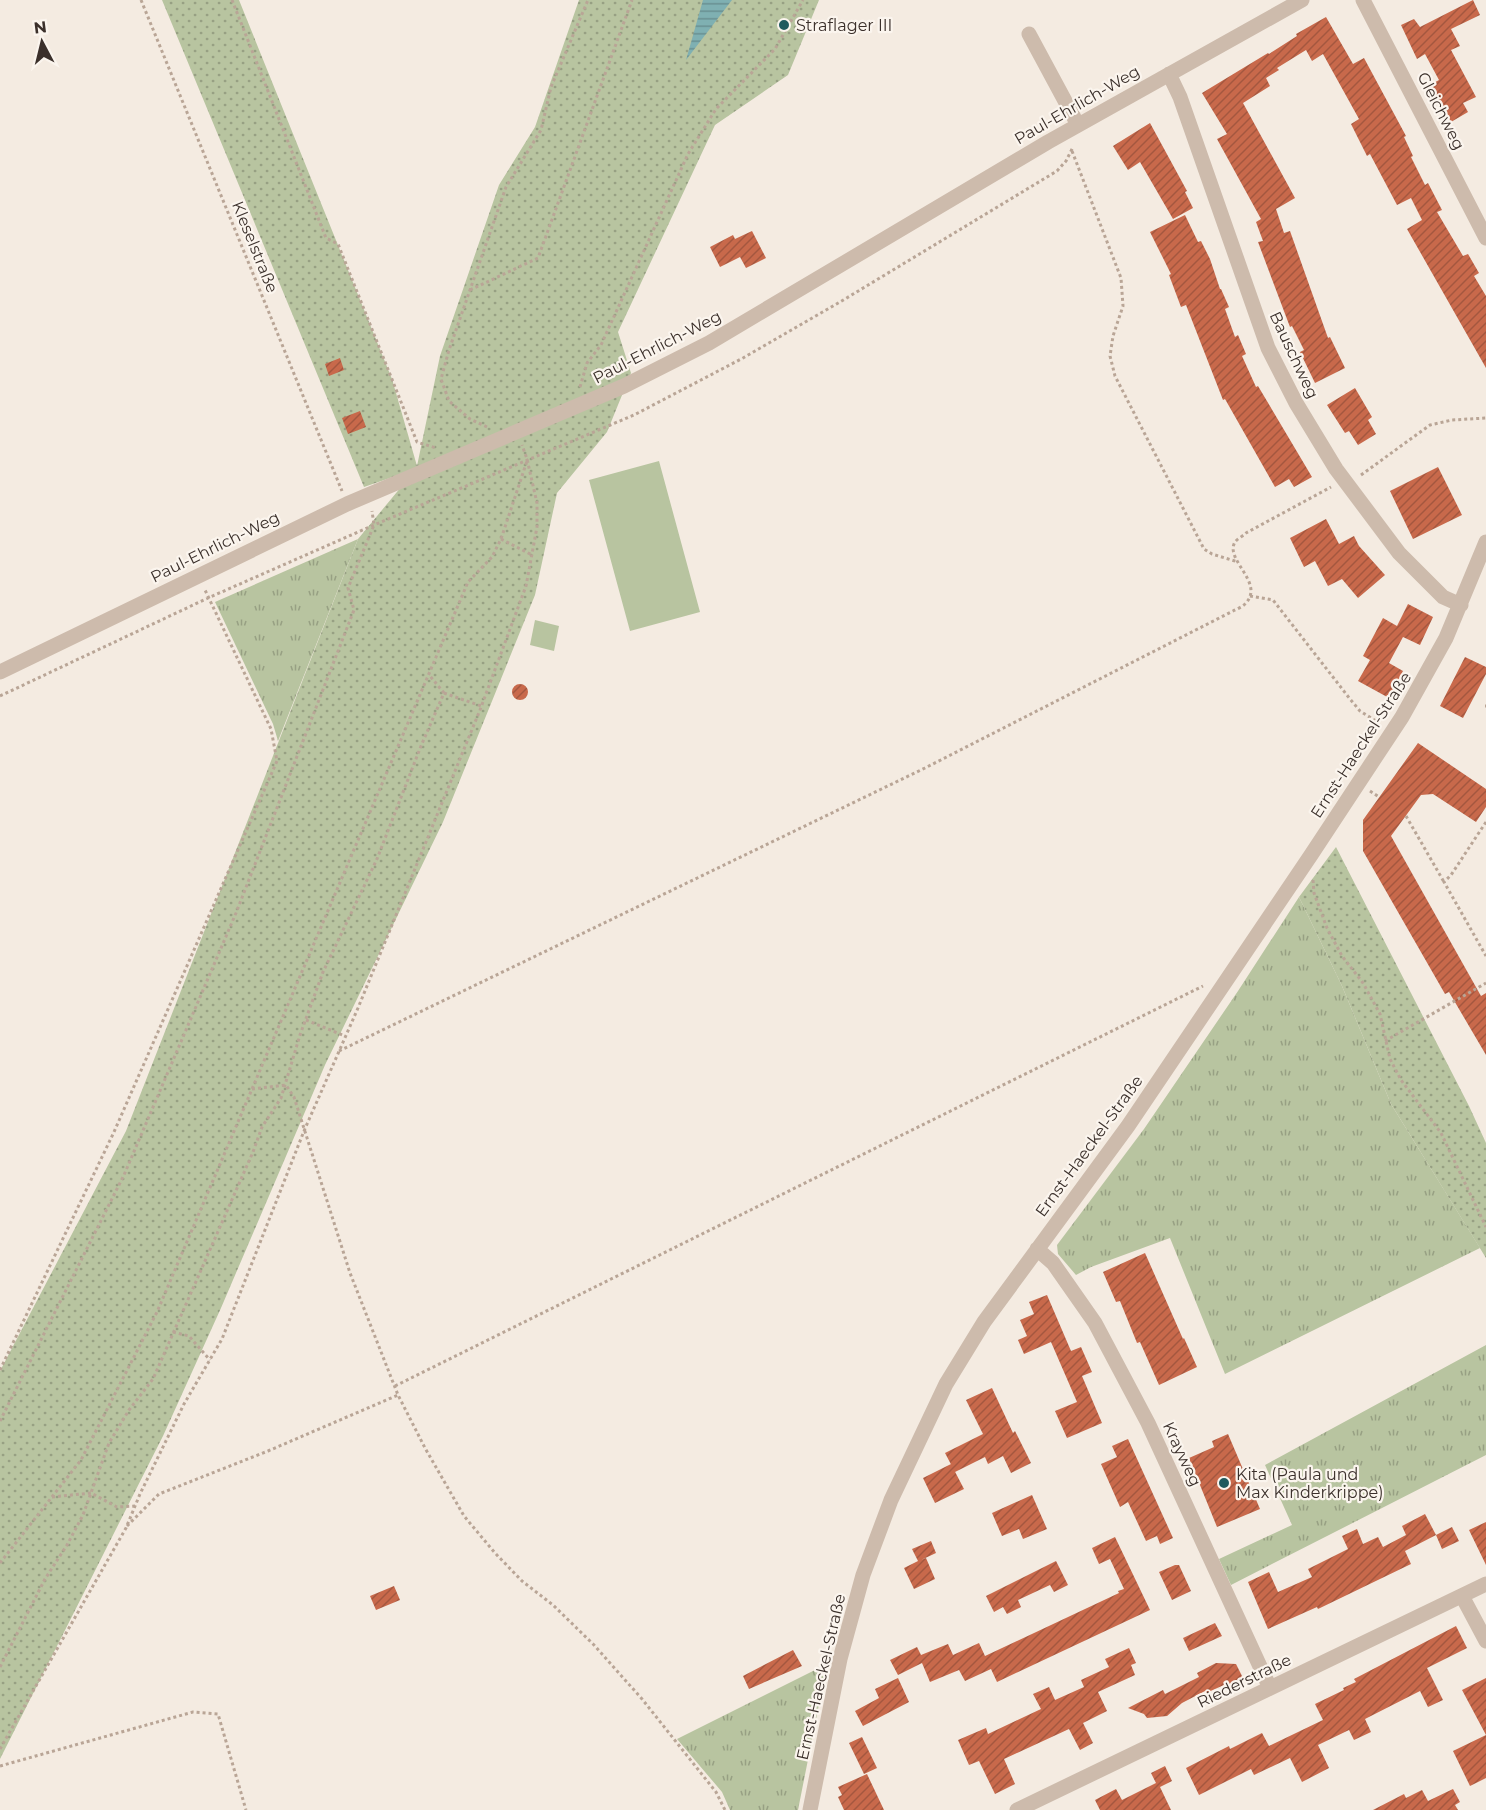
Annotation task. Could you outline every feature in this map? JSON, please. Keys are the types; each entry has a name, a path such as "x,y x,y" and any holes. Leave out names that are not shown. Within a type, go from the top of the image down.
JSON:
{"street":[{"name":"Paul-Ehrlich-Weg","path":"0,672 198,574 347,504 624,386 709,343 1064,133 1302,0"},
{"name":"Gleichweg","path":"1363,0 1486,238"},
{"path":"1029,34 1078,125"},
{"name":"Bauschweg","path":"1169,74 1180,97 1268,348 1296,403 1345,483 1399,553 1443,597 1461,605"},
{"name":"Ernst-Haeckel-Straße","path":"810,1810 840,1659 863,1575 891,1500 946,1384 984,1322 1128,1126 1402,717 1441,648 1486,542"},
{"name":"Krayweg","path":"1037,1249 1053,1263 1095,1323 1148,1424 1270,1688"},
{"name":"Riederstraße","path":"1017,1810 1486,1584"},
{"path":"1462,1596 1486,1641"}],"path":[{"name":"Kleselstraße","path":"141,0 347,504"},
{"path":"232,0 326,238 338,244 417,442 440,449"},
{"path":"0,1749 126,1528 184,1404 222,1339 304,1131 481,706 526,586 537,527 535,494 527,459 512,434 470,419 450,401 441,379 506,187 541,130 551,87 588,0"},
{"path":"470,290 538,258 633,0"},
{"path":"581,405 579,388 587,363 601,345 688,154 716,109 775,49 803,0"},
{"path":"0,696 208,598 527,459 634,415 743,358 1057,171 1072,150 1078,125"},
{"path":"1064,133 1121,278 1123,306 1113,336 1110,356 1115,376 1204,549 1239,563"},
{"path":"339,1051 925,768 1233,611 1245,604 1250,596 1250,584 1233,552 1235,542 1246,533 1345,483 1430,425 1452,420 1486,418"},
{"path":"0,1563 81,1460 157,1312 468,582 492,557 501,539 527,459"},
{"path":"0,1421 124,1175 236,913 354,610 348,588 374,525 369,495"},
{"path":"501,539 532,555"},
{"path":"0,1370 114,1132 277,761 271,729 198,574"},
{"path":"1250,596 1273,600 1360,711 1379,723"},
{"path":"430,675 444,693 481,706"},
{"path":"0,1667 45,1579 83,1515 109,1443 129,1410 153,1379 262,1127 281,1098 323,972 376,859 444,693"},
{"path":"1406,816 1486,956"},
{"path":"1444,882 1486,822"},
{"path":"1311,855 1314,893 1327,928 1342,956 1363,983 1380,1014 1390,1059 1401,1080 1447,1144 1486,1227"},
{"path":"395,1386 1233,971"},
{"path":"1385,1041 1486,983"},
{"path":"306,1020 345,1036"},
{"path":"252,1089 285,1085"},
{"path":"285,1085 294,1097 350,1273 398,1395 464,1516 522,1581 553,1605 635,1691 716,1792 725,1810"},
{"path":"173,1332 189,1336 210,1360"},
{"path":"126,1528 159,1494 268,1451 398,1395"},
{"path":"52,1497 91,1493 117,1506 135,1506"},
{"path":"0,1766 193,1712 218,1714 246,1810"}],"green space":[{"path":"162,0 239,0 392,379 417,466 440,356 499,185 535,127 579,0 819,0 788,75 715,125 618,332 631,373 607,432 557,493 535,595 443,822 325,1065 221,1308 163,1436 0,1759 0,1371 126,1131 358,539 416,469 364,487"},
{"path":"659,461 700,612 630,631 589,480"},
{"path":"358,539 278,741 273,724 215,602"},
{"path":"535,620 559,626 554,651 530,645"},
{"path":"1336,847 1486,1143 1486,1258 1391,1104 1342,986 1299,897"},
{"path":"1299,897 1342,986 1391,1104 1480,1248 1225,1374 1170,1238 1091,1267 1076,1275 1058,1254 1057,1245 1144,1129"},
{"path":"1486,1345 1486,1455 1231,1585 1219,1559 1292,1525 1265,1465"},
{"path":"827,1664 798,1810 730,1810 722,1792 677,1739"}],"water":[{"path":"703,0 732,0 686,60"}],"building":[{"path":"1473,0 1480,15 1451,29 1460,46 1451,50 1476,97 1463,103 1468,112 1451,122 1428,86 1439,80 1425,54 1417,59 1401,25 1414,19 1420,27"},
{"path":"1326,17 1353,64 1364,58 1406,136 1404,137 1413,156 1411,157 1425,185 1428,183 1442,210 1437,212 1463,256 1468,254 1479,273 1474,276 1486,296 1486,368 1407,229 1422,220 1411,198 1397,205 1370,154 1367,156 1351,124 1359,119 1323,54 1312,61 1306,50 1277,68 1279,70 1266,78 1270,86 1243,103 1295,198 1276,209 1284,233 1290,231 1328,338 1330,337 1345,368 1315,383 1300,352 1304,350 1292,326 1290,327 1258,242 1263,241 1256,222 1261,219 1217,139 1227,134 1202,93"},
{"path":"1150,123 1187,191 1185,192 1193,208 1173,219 1140,162 1128,170 1113,146"},
{"path":"1185,215 1198,242 1201,241 1210,259 1229,307 1225,309 1235,337 1238,335 1246,354 1242,356 1256,387 1258,386 1312,477 1294,487 1289,479 1275,487 1225,399 1223,400 1186,305 1181,307 1169,275 1171,274 1150,232"},
{"path":"752,231 766,258 746,268 740,257 720,267 710,247 733,235 735,239"},
{"path":"340,358 344,370 329,376 325,364"},
{"path":"1355,388 1372,417 1368,420 1376,434 1358,445 1349,431 1345,433 1327,405"},
{"path":"360,411 366,427 348,434 342,418"},
{"path":"1438,467 1462,515 1413,539 1390,491"},
{"path":"1326,519 1339,544 1354,536 1359,546 1385,575 1358,598 1342,579 1328,586 1315,561 1304,567 1290,538"},
{"path":"1408,604 1433,617 1420,645 1403,637 1389,663 1403,671 1389,698 1358,681 1370,660 1363,656 1383,618 1397,626"},
{"path":"1465,657 1486,667 1486,674 1463,718 1440,706"},
{"path":"517,684 523,684 528,692 526,698 517,700 512,695 512,689"},
{"path":"1418,743 1486,789 1486,807 1476,822 1433,794 1421,795 1391,836 1481,996 1486,993 1486,1055 1449,992 1445,994 1363,851 1363,820"},
{"path":"1145,1253 1197,1367 1159,1385 1140,1342 1137,1343 1120,1301 1116,1302 1103,1272"},
{"path":"1047,1295 1071,1351 1081,1347 1092,1372 1082,1376 1102,1423 1067,1438 1055,1411 1077,1402 1051,1342 1024,1354 1018,1340 1027,1336 1020,1320 1034,1314 1029,1302"},
{"path":"992,1388 1013,1433 1015,1431 1031,1463 1011,1473 1003,1456 988,1464 985,1457 955,1472 945,1453 983,1434 966,1400"},
{"name":"Kita (Paula und Max Kinderkrippe)","path":"1228,1434 1260,1509 1217,1527 1189,1458 1214,1447 1212,1441"},
{"path":"1128,1439 1173,1538 1160,1544 1157,1536 1146,1541 1128,1502 1120,1507 1101,1464 1117,1457 1112,1446"},
{"path":"951,1464 964,1489 935,1503 923,1478"},
{"path":"1032,1495 1047,1529 1023,1539 1019,1529 1002,1536 992,1513"},
{"path":"1425,1514 1436,1535 1405,1551 1411,1564 1318,1609 1317,1607 1268,1629 1248,1582 1269,1572 1278,1592 1312,1577 1308,1569 1348,1549 1342,1536 1357,1529 1363,1544 1378,1537 1383,1547 1406,1535 1402,1526"},
{"path":"1486,1522 1486,1565 1469,1530"},
{"path":"1452,1527 1459,1541 1442,1549 1436,1535"},
{"path":"1115,1537 1150,1610 997,1682 991,1669 965,1681 959,1670 930,1682 922,1663 898,1675 890,1660 917,1647 921,1655 948,1644 953,1655 979,1643 985,1656 1119,1593 1118,1591 1124,1589 1110,1559 1099,1564 1092,1548"},
{"path":"931,1541 936,1553 921,1560 926,1558 935,1579 914,1589 904,1568 918,1561 912,1549"},
{"path":"1056,1561 1068,1585 1054,1592 1050,1585 1018,1600 1021,1607 1007,1614 1003,1607 994,1612 986,1596"},
{"path":"1179,1565 1191,1591 1172,1600 1159,1572"},
{"path":"394,1586 400,1600 376,1610 370,1596"},
{"path":"1215,1623 1222,1636 1189,1651 1183,1638"},
{"path":"1456,1626 1467,1648 1427,1668 1443,1700 1428,1707 1420,1691 1365,1719 1371,1732 1354,1740 1349,1730 1318,1745 1329,1768 1302,1782 1290,1758 1254,1775 1251,1769 1199,1795 1186,1768 1229,1746 1230,1749 1262,1733 1269,1746 1323,1720 1315,1704 1344,1690 1343,1688 1356,1682 1354,1679"},
{"path":"1129,1648 1136,1663 1131,1665 1135,1675 1098,1692 1107,1711 1083,1723 1093,1743 1080,1750 1069,1729 1004,1759 1015,1784 995,1794 979,1761 969,1765 958,1740 986,1728 988,1734 1041,1709 1033,1694 1049,1687 1055,1700 1084,1687 1081,1680 1109,1667 1105,1659"},
{"path":"793,1650 802,1666 749,1689 743,1676"},
{"path":"1216,1663 1236,1664 1244,1680 1228,1688 1224,1685 1206,1693 1205,1691 1182,1703 1167,1716 1147,1718 1144,1714 1128,1708 1163,1690 1165,1694 1199,1677 1197,1673"},
{"path":"898,1678 909,1702 863,1726 855,1711 879,1698 875,1689"},
{"path":"1486,1678 1486,1735 1462,1690"},
{"path":"1486,1735 1486,1778 1470,1786 1453,1751"},
{"path":"862,1737 877,1768 864,1774 849,1743"},
{"path":"1165,1766 1172,1781 1160,1787 1171,1810 1100,1810 1095,1800 1116,1789 1122,1800 1156,1783 1151,1773"},
{"path":"867,1774 884,1810 844,1810 838,1797 842,1795 838,1787"},
{"path":"1453,1789 1460,1802 1455,1805 1458,1810 1373,1810 1404,1794 1406,1798 1422,1790 1428,1801"}],"place":[{"name":"Straflager III","path":"784,25"},
{"name":"Kita (Paula und Max Kinderkrippe)","path":"1224,1483"}]}
